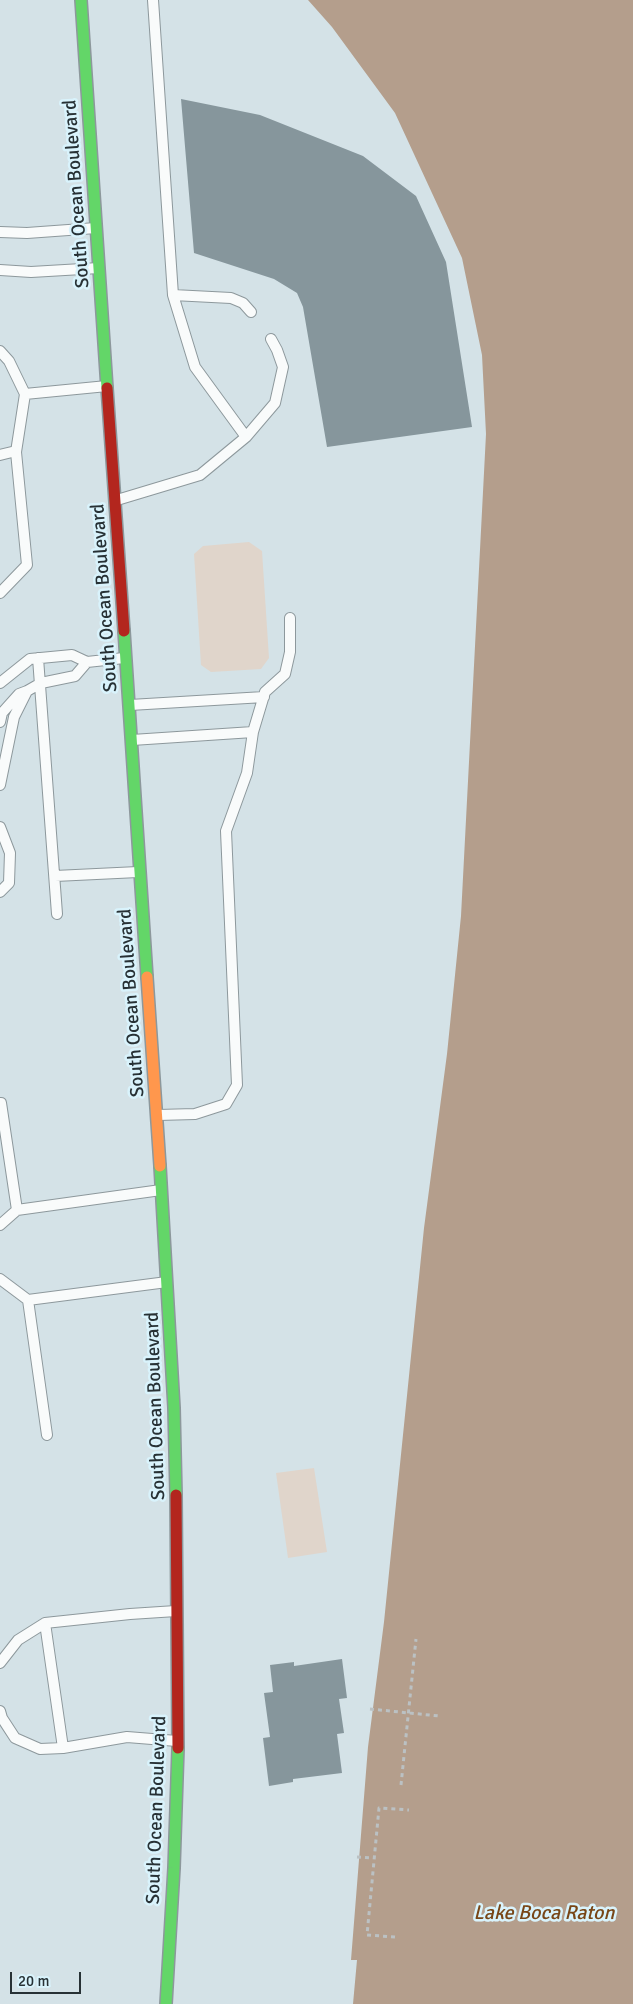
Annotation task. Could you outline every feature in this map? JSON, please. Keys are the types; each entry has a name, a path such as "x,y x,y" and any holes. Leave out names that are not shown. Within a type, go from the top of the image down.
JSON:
{"main road":[{"name":"South Ocean Boulevard","path":"81,0 141,871 168,1282 174,1408 178,1610 178,1741 174,1868 166,2004"}],"lane":[{"path":"153,0 172,295 195,367 246,437"},
{"path":"0,232 27,233 97,228"},
{"path":"0,270 31,272 100,268"},
{"path":"172,295 231,298 243,303 251,312"},
{"path":"116,501 200,475 246,437 275,403 283,367 278,350 271,339"},
{"path":"0,351 9,361 25,394 16,451 28,565 0,593"},
{"path":"25,394 108,386"},
{"path":"0,455 16,451"},
{"path":"157,1116 195,1114 226,1104 237,1086 226,831 247,772 253,732 265,692 285,674 290,652 290,618"},
{"path":"0,682 30,659 72,655 86,662 126,657"},
{"path":"38,658 58,914"},
{"path":"0,722 2,713 18,694 28,691 41,683 76,676 86,662"},
{"path":"0,785 14,717 28,691"},
{"path":"130,705 264,697"},
{"path":"132,740 253,732"},
{"path":"0,827 2,838 10,853 9,883 0,892"},
{"path":"54,876 141,871"},
{"path":"0,1103 2,1103 16,1210"},
{"path":"0,1225 16,1210 162,1190"},
{"path":"0,1280 28,1300 168,1282"},
{"path":"28,1300 47,1435"},
{"path":"0,1663 18,1640 45,1624 178,1610"},
{"path":"45,1624 63,1748"},
{"path":"0,1711 2,1718 16,1738 40,1749 63,1748 127,1738 178,1741"}],"path":[{"path":"401,1785 416,1639"},
{"path":"370,1709 439,1716"},
{"path":"395,1937 367,1935 379,1808 409,1810"},
{"path":"358,1857 374,1858"}],"shaded area":[{"path":"249,542 262,551 269,658 261,669 211,672 201,665 194,554 203,546"},
{"path":"314,1468 327,1552 288,1558 276,1473"}],"water":[{"name":"Lake Boca Raton","path":"308,0 633,0 633,2004 353,2004 357,1960 351,1960 368,1747 384,1622 424,1228 447,1054 461,916 486,434 482,355 462,258 395,113 332,27"}],"building":[{"path":"181,99 260,115 363,156 416,196 446,262 472,427 327,447 303,307 297,293 274,279 194,253"},
{"path":"342,1659 347,1698 339,1699 344,1733 337,1734 342,1773 293,1779 293,1782 269,1786 263,1738 270,1737 264,1693 273,1692 270,1665 294,1662 294,1666"}],"traffic: fast":[{"path":"81,0 107,388"},
{"path":"124,631 147,977"},
{"path":"160,1166 174,1408 176,1495"},
{"path":"166,2004 174,1868 178,1748"}],"traffic: slow":[{"path":"147,977 160,1166"}],"traffic: jam":[{"path":"107,388 124,631"},
{"path":"176,1495 178,1748"}]}
